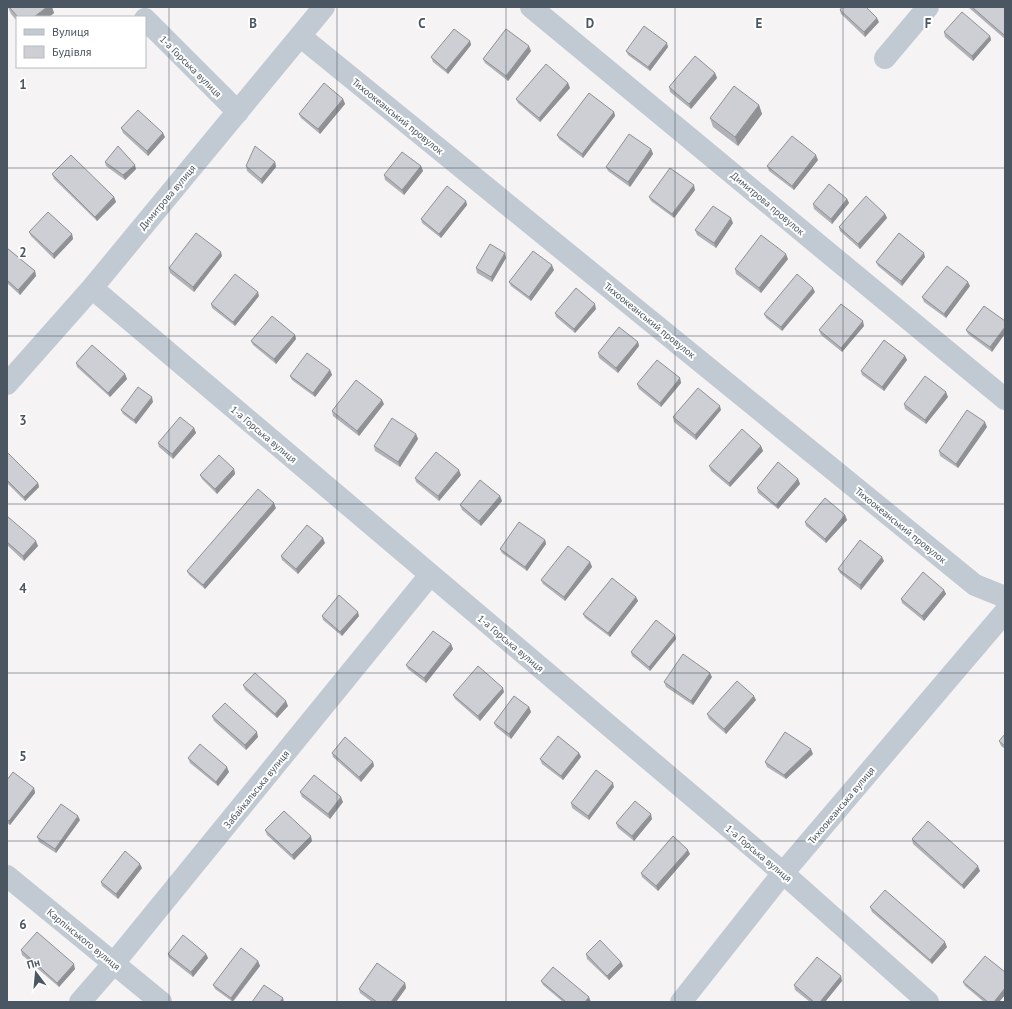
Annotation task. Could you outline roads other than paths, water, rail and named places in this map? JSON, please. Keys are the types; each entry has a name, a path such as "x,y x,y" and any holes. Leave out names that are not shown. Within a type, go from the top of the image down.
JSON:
{"street":[{"name":"1-а Горська вулиця","path":"133,7 142,16"},
{"name":"Димитрова вулиця","path":"7,384 92,288 324,7"},
{"name":"Димитрова провулок","path":"531,7 1005,399"},
{"path":"885,58 928,7"},
{"name":"1-а Горська вулиця","path":"146,20 238,112"},
{"name":"Тихоокеанський провулок","path":"300,36 975,585 1005,597"},
{"name":"1-а Горська вулиця","path":"92,288 783,873 928,1002"},
{"name":"Забайкальська вулиця","path":"80,1002 114,963 430,575"},
{"name":"Тихоокеанська вулиця","path":"681,1002 783,873 1005,612"},
{"name":"Карпінського вулиця","path":"7,876 161,1002"}]}
